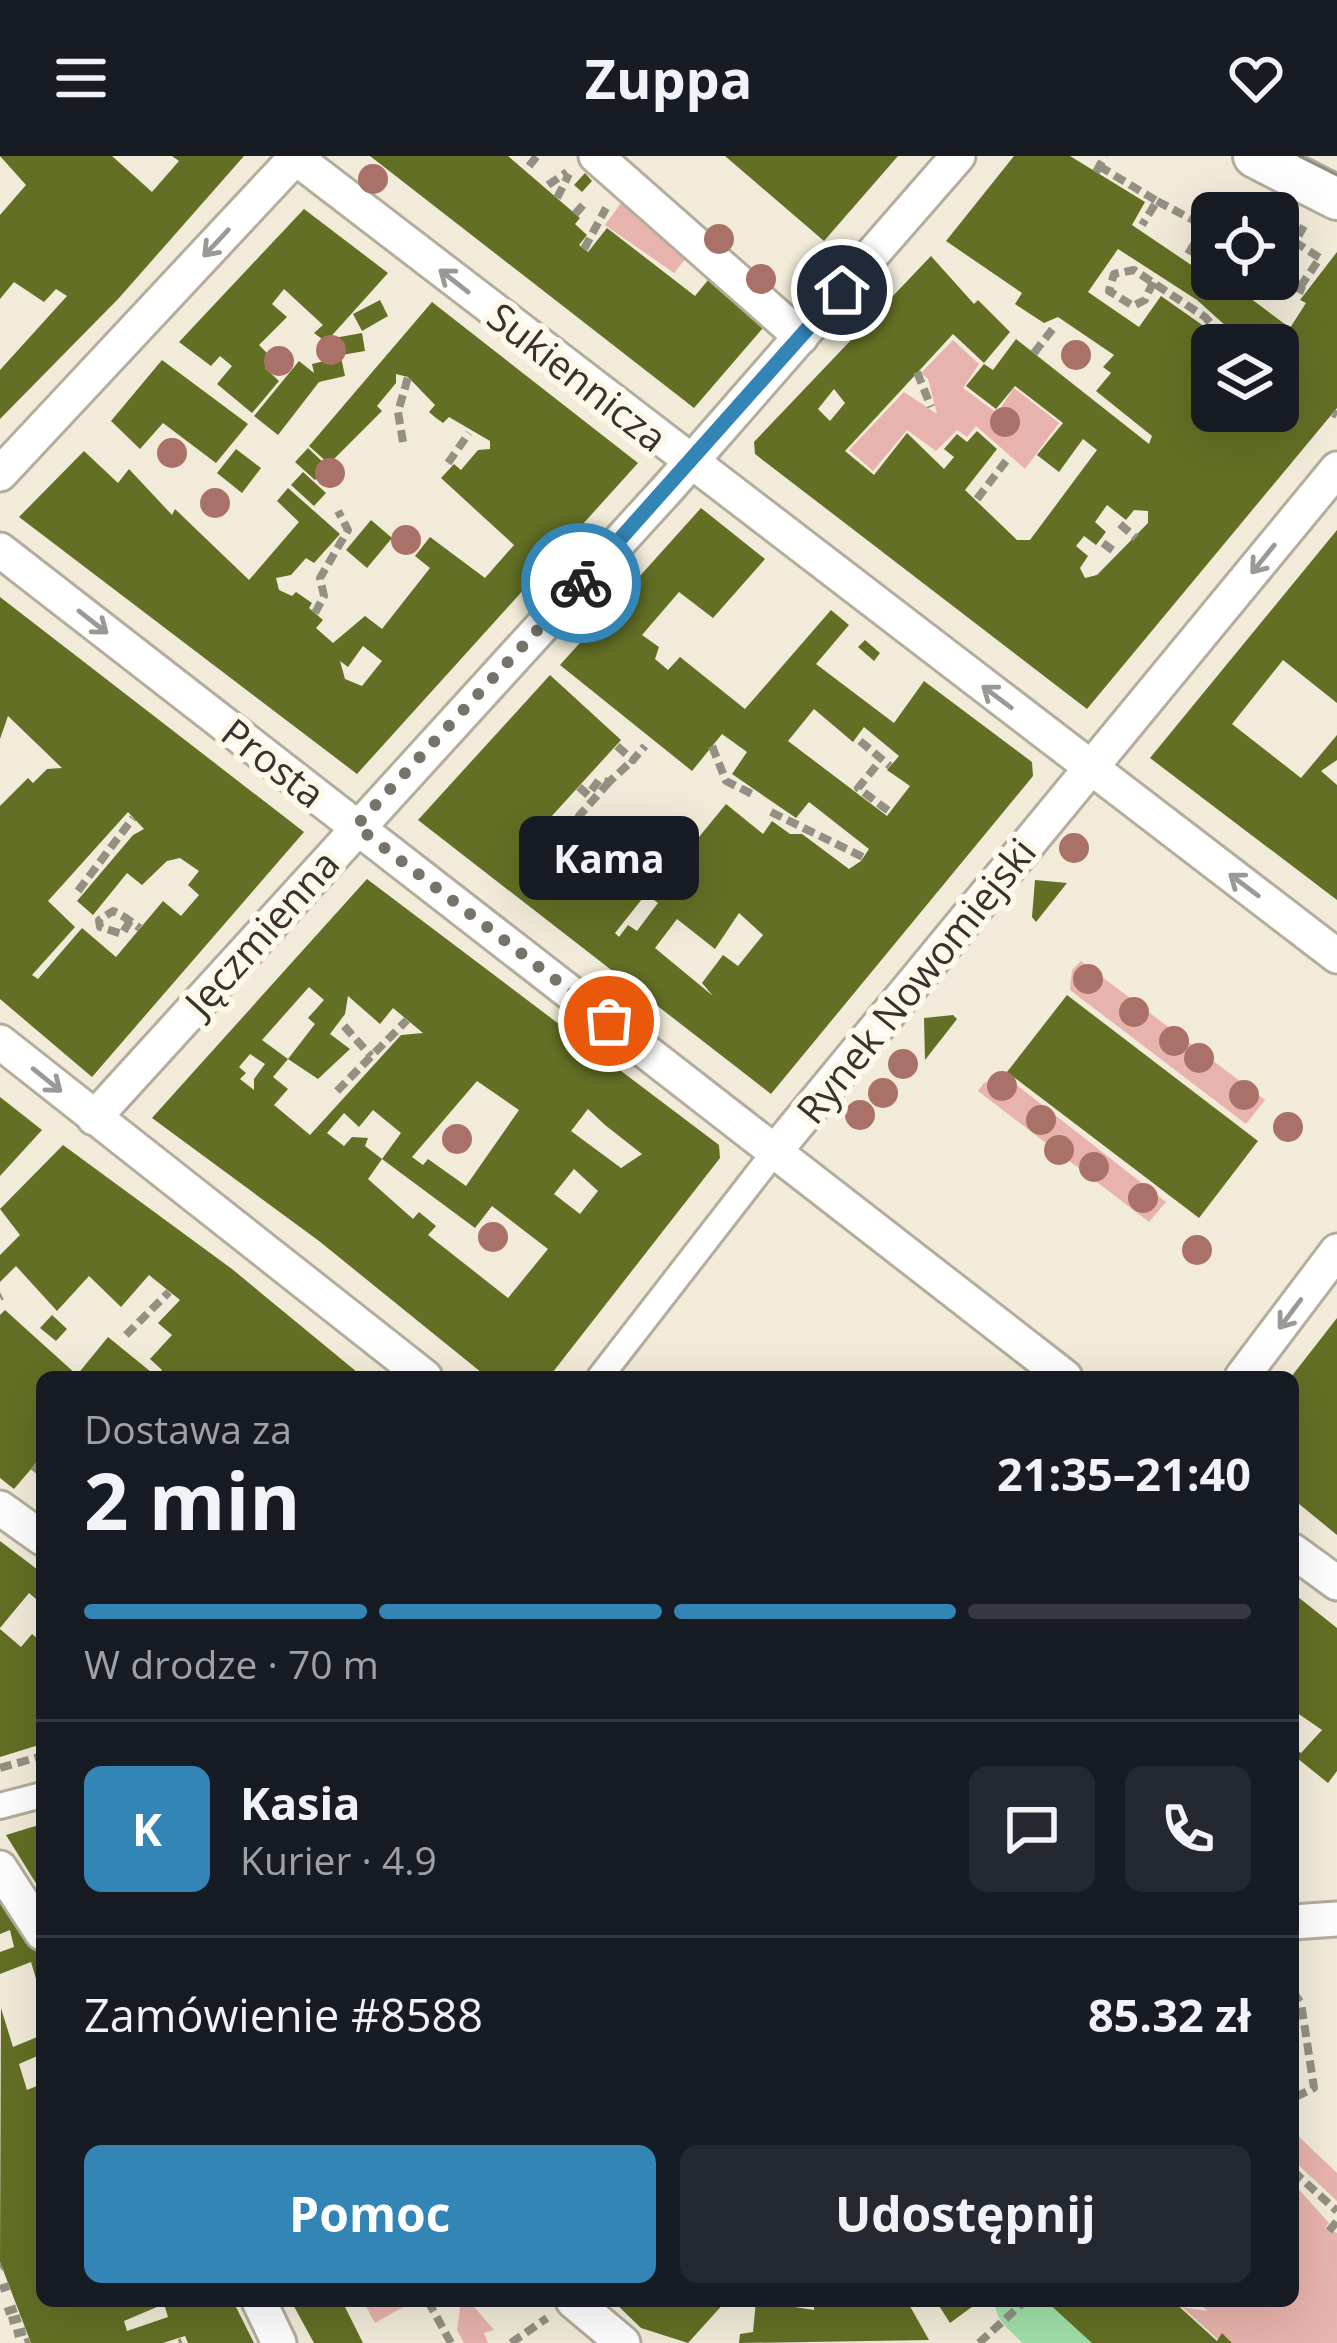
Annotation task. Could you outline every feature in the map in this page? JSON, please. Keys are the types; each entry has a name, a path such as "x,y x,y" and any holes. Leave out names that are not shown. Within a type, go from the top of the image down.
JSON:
{"street":[{"name":"Jęczmienna","path":"94,1118 691,463 958,156"},
{"path":"1255,156 1323,207"},
{"path":"0,474 296,157"},
{"name":"Sukiennicza","path":"296,157 1090,768"},
{"path":"583,163 801,337"},
{"name":"Rynek Nowomiejski","path":"1057,1371 776,1150 1337,469"},
{"name":"Prosta","path":"0,550 776,1150"},
{"path":"1090,768 1337,956"},
{"path":"0,1042 417,1371"},
{"path":"605,1371 776,1150"},
{"path":"1247,1371 1337,1251"},
{"path":"0,1508 36,1534"},
{"path":"1299,1555 1337,1583"},
{"path":"0,1806 36,1797"},
{"path":"0,1868 36,1924"},
{"path":"262,2307 280,2343"},
{"path":"580,2307 623,2343"}],"path":[{"path":"529,166 538,156"},
{"path":"1105,156 1097,169 1191,219"},
{"path":"548,184 583,163"},
{"path":"584,249 621,191"},
{"path":"1142,225 1156,201"},
{"path":"575,214 584,204"},
{"path":"1299,237 1323,207"},
{"path":"1299,245 1319,258 1303,290 1299,288"},
{"path":"1188,254 1191,249"},
{"path":"1153,282 1144,300 1133,306 1109,291 1114,274 1125,268 1153,282 1212,324"},
{"path":"1034,353 1055,326"},
{"path":"917,372 931,406"},
{"path":"403,442 398,412 408,377"},
{"path":"448,464 470,433"},
{"path":"977,500 1006,461"},
{"path":"315,613 324,596 320,578 348,530 338,511"},
{"path":"1120,524 1136,538"},
{"path":"1102,543 1115,552"},
{"path":"860,741 890,766"},
{"path":"617,746 633,760"},
{"path":"645,746 579,816 637,867 662,835"},
{"path":"712,746 726,781 752,794"},
{"path":"876,766 858,788 890,812"},
{"path":"594,779 580,789 588,795 599,780 609,782"},
{"path":"771,812 863,857"},
{"path":"78,891 95,872 96,860 134,818"},
{"path":"130,921 140,928"},
{"path":"337,1091 407,1020"},
{"path":"344,1026 371,1057"},
{"path":"126,1335 169,1292"},
{"path":"0,1768 36,1758"},
{"path":"1299,2001 1314,2087 1299,2095"},
{"path":"1299,2176 1337,2211"},
{"path":"1329,2231 1337,2221"},
{"path":"431,2307 451,2343"},
{"path":"979,2343 1019,2307"},
{"path":"7,2316 19,2313"},
{"path":"14,2334 27,2338"}],"green space":[{"path":"621,203 634,203 690,253 674,273 605,225"},
{"path":"953,340 979,364 963,388 997,413 1014,388 1059,423 1025,469 976,426 967,437 957,430 936,451 907,430 873,471 849,450 904,392 937,414 928,379 921,373"},
{"path":"1081,961 1265,1100 1246,1124 1070,990 1072,970"},
{"path":"1005,1076 1166,1202 1149,1222 978,1091 984,1083"},
{"path":"1299,2137 1337,2173 1337,2201 1299,2166"},
{"path":"1299,2190 1329,2223 1325,2228 1337,2233 1337,2343 1222,2343 1182,2307 1207,2311 1203,2307 1299,2307"},
{"path":"366,2307 403,2307 375,2323"},
{"path":"460,2307 474,2307 494,2330 484,2333 488,2343 464,2343 457,2330"}],"building":[{"path":"0,156 112,156 152,192 179,161 172,156 244,156 119,298 0,419 0,370 67,296 56,289 44,302 14,282 0,299 0,215 26,185"},
{"path":"370,156 508,156 580,218 575,224 587,235 579,245 588,252 607,228 695,296 713,274 769,321 694,408"},
{"path":"725,156 898,156 824,241"},
{"path":"1014,156 1070,156 1145,202 1132,225 1191,265 1191,296 1118,249 1088,292 1139,327 1161,296 1201,324 1191,324 1191,432 1299,432 1299,324 1293,324 1306,303 1300,300 1337,252 1337,408 1087,709 755,454 754,442 931,256 974,304 978,300 1010,332 984,363 953,334 845,451 874,475 907,433 944,469 954,457 944,449 957,434 967,442 977,431 997,449 965,490 1017,540 1030,540 1097,450 1083,439 1059,472 1037,455 1063,423 1015,386 996,409 966,386 984,364 993,370 1016,339 1149,444 1152,436 1096,391 1111,373 1103,367 1114,355 1058,317 1044,323 1015,304 1022,293 946,241","holes":["834,389 845,403 830,421 818,409","1107,505 1126,520 1134,510 1148,511 1148,523 1097,575 1085,578 1080,568 1088,556 1076,546 1084,536 1096,545 1106,532 1095,522"]},
{"path":"585,173 592,181 582,192 574,185"},
{"path":"304,209 388,273 326,342 314,333 323,325 284,289 272,304 287,317 259,345 273,359 265,368 279,381 252,413 217,384 232,366 220,356 211,366 179,342"},
{"path":"380,300 388,316 362,331 353,314"},
{"path":"1197,300 1253,300 1285,324 1224,324"},
{"path":"432,302 638,463 357,774 19,517 84,451 118,483 129,469 172,515 175,509 249,580 299,522 277,501 288,488 340,534 314,563 306,558 291,575 276,578 279,590 292,596 296,592 312,603 309,608 323,620 316,628 333,643 365,616 382,629 430,568 415,556 430,537 485,578 514,545 441,478 454,464 461,470 478,450 490,449 490,441 449,417 443,423 436,418 429,412 435,405 408,377 396,374 396,383 377,406 382,411 329,464 309,446","holes":["363,646 382,661 362,686 345,679 340,661 348,667"]},
{"path":"362,333 365,351 336,356 334,338"},
{"path":"341,357 345,376 319,382 278,435 254,416 299,361 314,373 312,364"},
{"path":"162,360 248,424 216,463 163,423 140,449 111,421"},
{"path":"308,448 328,467 315,480 295,462"},
{"path":"236,449 261,468 242,493 217,473"},
{"path":"303,472 326,493 314,506 291,485"},
{"path":"701,508 765,559 713,618 679,592 642,635 659,647 655,659 668,670 680,657 745,709 831,610 849,625 816,664 894,723 924,681 1032,762 1033,776 771,1094 418,820 550,675 621,740 550,818 646,894 615,933 619,937 628,925 637,931 658,903 650,897 726,804 763,834 772,821 790,834 802,834 849,869 869,849 809,802 796,818 732,774 747,752 722,734 692,771 560,665","holes":["814,709 853,742 864,727 899,756 887,770 910,786 887,816 788,741","739,913 763,935 738,966 723,955 702,983 713,996 655,948 677,919 715,949"]},
{"path":"371,520 392,538 367,568 346,550"},
{"path":"1337,530 1337,703 1283,660 1232,724 1301,778 1337,735 1337,760 1321,771 1337,785 1337,900 1150,758"},
{"path":"0,597 304,832 92,1077 0,999 0,806 28,778 33,783 47,769 62,768 8,716 0,739","holes":["128,812 144,829 133,835 77,901 93,915 127,873 142,885 167,861 180,858 199,871 188,885 199,895 181,916 163,901 116,957 82,928 38,979 32,975 75,927 48,901"]},
{"path":"865,640 880,653 874,661 858,647"},
{"path":"367,879 719,1145 720,1158 554,1371 480,1371 319,1241 152,1118","holes":["309,987 324,1000 308,1018 315,1024 288,1059 262,1040","348,996 380,1024 393,1008 423,1033 401,1035 310,1135 274,1105 288,1089 273,1077 288,1059 318,1079 350,1049 330,1034 345,1014","250,1054 265,1064 254,1079 254,1090 240,1079 246,1073 239,1067","477,1081 519,1110 466,1186 428,1159 423,1165 412,1157","588,1109 642,1154 621,1168 571,1131","373,1110 401,1133 382,1159 365,1146 368,1138 352,1137 344,1146 327,1133 344,1113 359,1127","382,1159 475,1228 492,1206 548,1249 508,1298 428,1235 436,1226 419,1212 413,1219 368,1179","574,1169 598,1191 580,1214 554,1194"]},
{"path":"1035,880 1067,883 1036,922 1032,917"},
{"path":"1067,995 1258,1141 1199,1218 1007,1072"},
{"path":"953,1015 957,1019 925,1060 924,1018"},
{"path":"0,1097 42,1130 0,1176"},
{"path":"63,1145 232,1269 356,1371 161,1371 150,1359 172,1335 158,1323 180,1300 149,1275 121,1307 89,1276 57,1311 16,1266 0,1282 0,1255 20,1235 0,1209"},
{"path":"5,1310 73,1371 36,1371 36,1463 14,1489 0,1478 0,1315"},
{"path":"52,1315 67,1329 56,1341 40,1328"},
{"path":"1337,1318 1337,1535 1299,1504 1296,1371"},
{"path":"108,1337 150,1371 80,1371"},
{"path":"0,1541 36,1568 36,1599 29,1593 0,1628"},
{"path":"1299,1598 1337,1628 1337,1771 1328,1783 1299,1760 1299,1752 1322,1730 1299,1714"},
{"path":"0,1629 21,1647 32,1634 36,1637 36,1746 0,1757"},
{"path":"36,1826 36,1883 6,1835"},
{"path":"0,1888 36,1938 36,1979 31,1962 0,1974 0,1952 14,1947 10,1930 0,1934"},
{"path":"1,2008 13,2047 36,2037 36,2057 19,2064 27,2090 36,2086 36,2307 157,2307 124,2321 127,2331 168,2317 165,2307 236,2307 254,2343 188,2343 185,2336 163,2343 31,2343 0,2262"},
{"path":"294,2307 345,2307 363,2343 314,2343"},
{"path":"619,2307 721,2307 688,2343 641,2328"},
{"path":"755,2307 910,2307 929,2340 739,2343 740,2334 753,2332"},
{"path":"940,2307 972,2307 950,2323"},
{"path":"1053,2307 1180,2307 1217,2341 1222,2333 1232,2343 1092,2343"}],"waterway":[{"path":"1037,2307 1074,2343"}],"tram line":[{"path":"1299,156 1337,175"}],"way so far":[{"path":"581,583 356,826 609,1021"}],"place":[{"name":"Kama","path":"609,1021"}],"route":[{"path":"581,583 842,290"}]}
